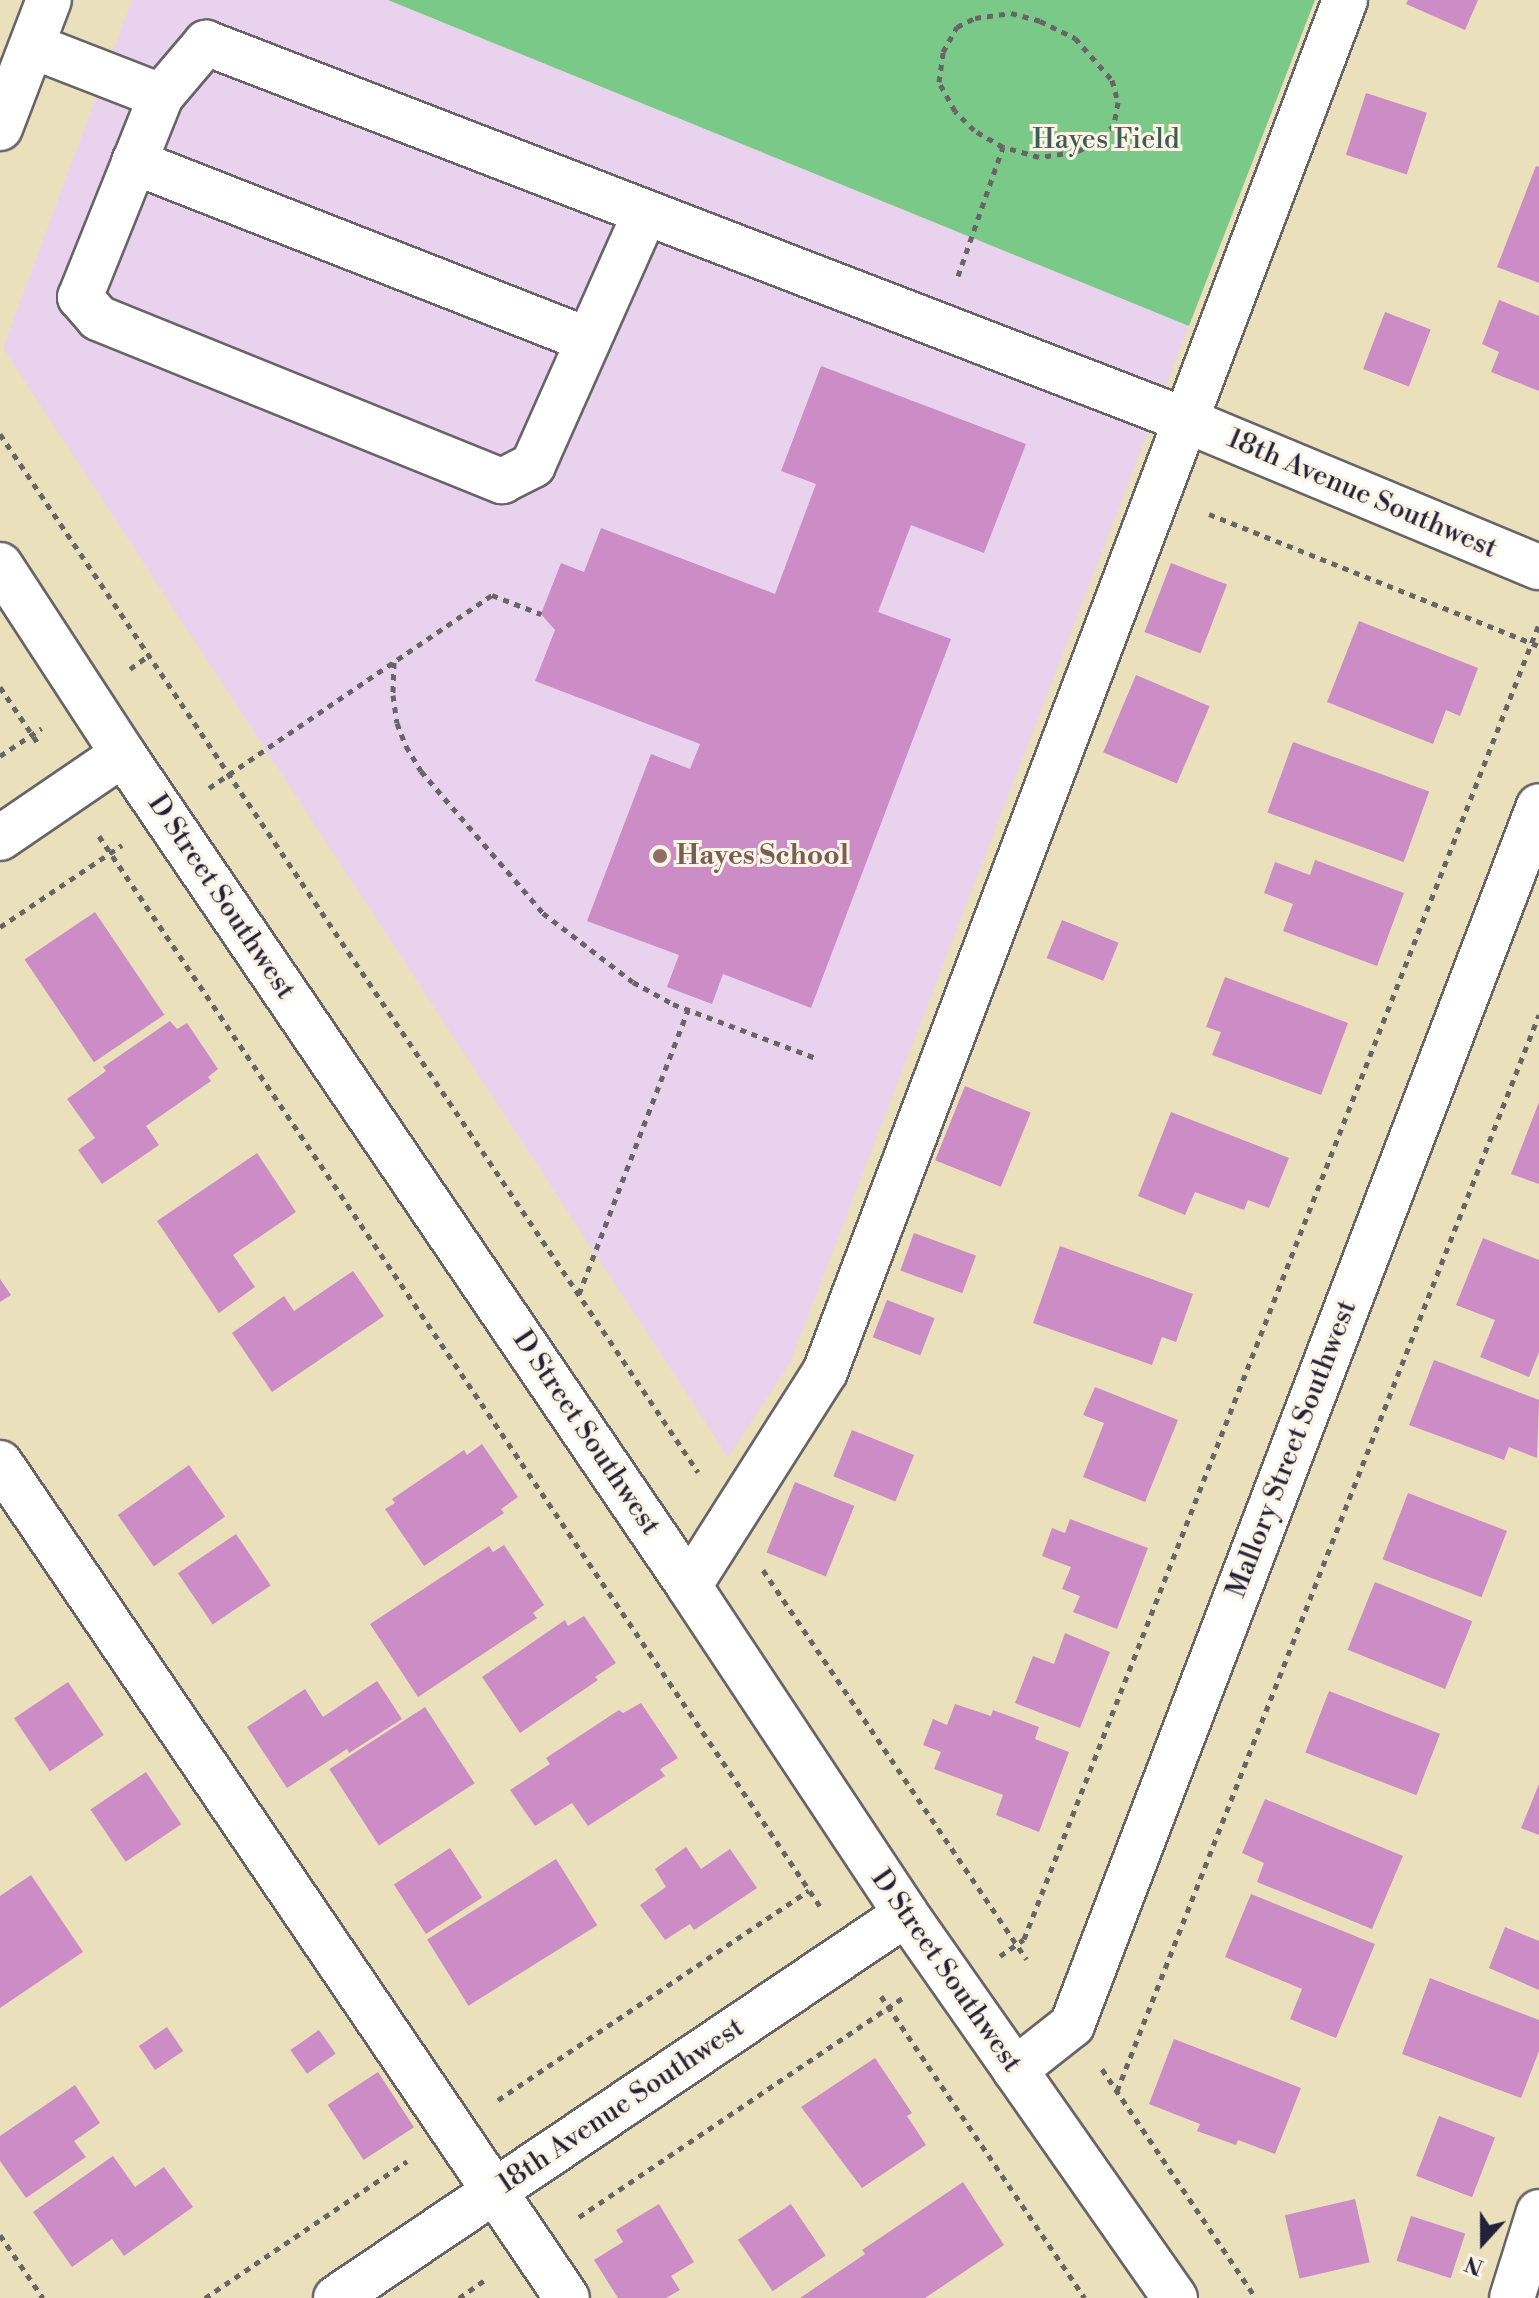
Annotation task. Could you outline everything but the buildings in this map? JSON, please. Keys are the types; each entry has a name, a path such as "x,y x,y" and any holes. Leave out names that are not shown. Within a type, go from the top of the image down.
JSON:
{"street":[{"path":"0,128 49,0"},
{"path":"689,1586 825,1372 1345,0"},
{"name":"18th Avenue Southwest","path":"161,96 206,43 1185,420 1539,567"},
{"path":"32,46 161,96 80,297 98,318 502,481 533,465 645,213"},
{"path":"134,162 588,340"},
{"name":"D Street Southwest","path":"0,565 123,754 689,1586 906,1914 1175,2298"},
{"path":"0,838 123,754"},
{"name":"Mallory Street Southwest","path":"1015,2070 1072,2025 1539,806"},
{"path":"0,1463 567,2298"},
{"name":"18th Avenue Southwest","path":"336,2298 906,1914"},
{"path":"1512,2298 1539,2212"}],"path":[{"path":"1011,13 1040,21 1075,38 1112,80 1118,102 1114,125 1094,144 1075,152 1039,157 1003,147 974,130 955,111 939,82 943,52 957,27 975,18 1011,13"},
{"path":"941,326 1003,147"},
{"path":"0,434 1026,1959"},
{"path":"1157,493 1539,646"},
{"path":"205,791 492,595 541,614"},
{"path":"996,1959 1024,1939 1539,624"},
{"path":"126,672 149,655"},
{"path":"394,662 393,695 397,723 421,771 543,913 633,982 688,1010 816,1058"},
{"path":"0,687 45,755"},
{"path":"0,756 53,720"},
{"path":"96,832 825,1914"},
{"path":"0,927 131,840"},
{"path":"579,1294 688,1010"},
{"path":"1117,2091 1539,1015"},
{"path":"205,2298 809,1890"},
{"path":"873,1986 1085,2298"},
{"path":"459,2298 907,1994"},
{"path":"1099,2064 1256,2298"},
{"path":"0,2235 43,2298"}],"shaded area":[{"name":"Hayes School","path":"132,0 388,0 1189,326 790,1363 728,1457 3,348"}],"green space":[{"name":"Hayes Field","path":"388,0 1315,0 1189,326"}],"place":[{"name":"Hayes School","path":"660,856"}]}
